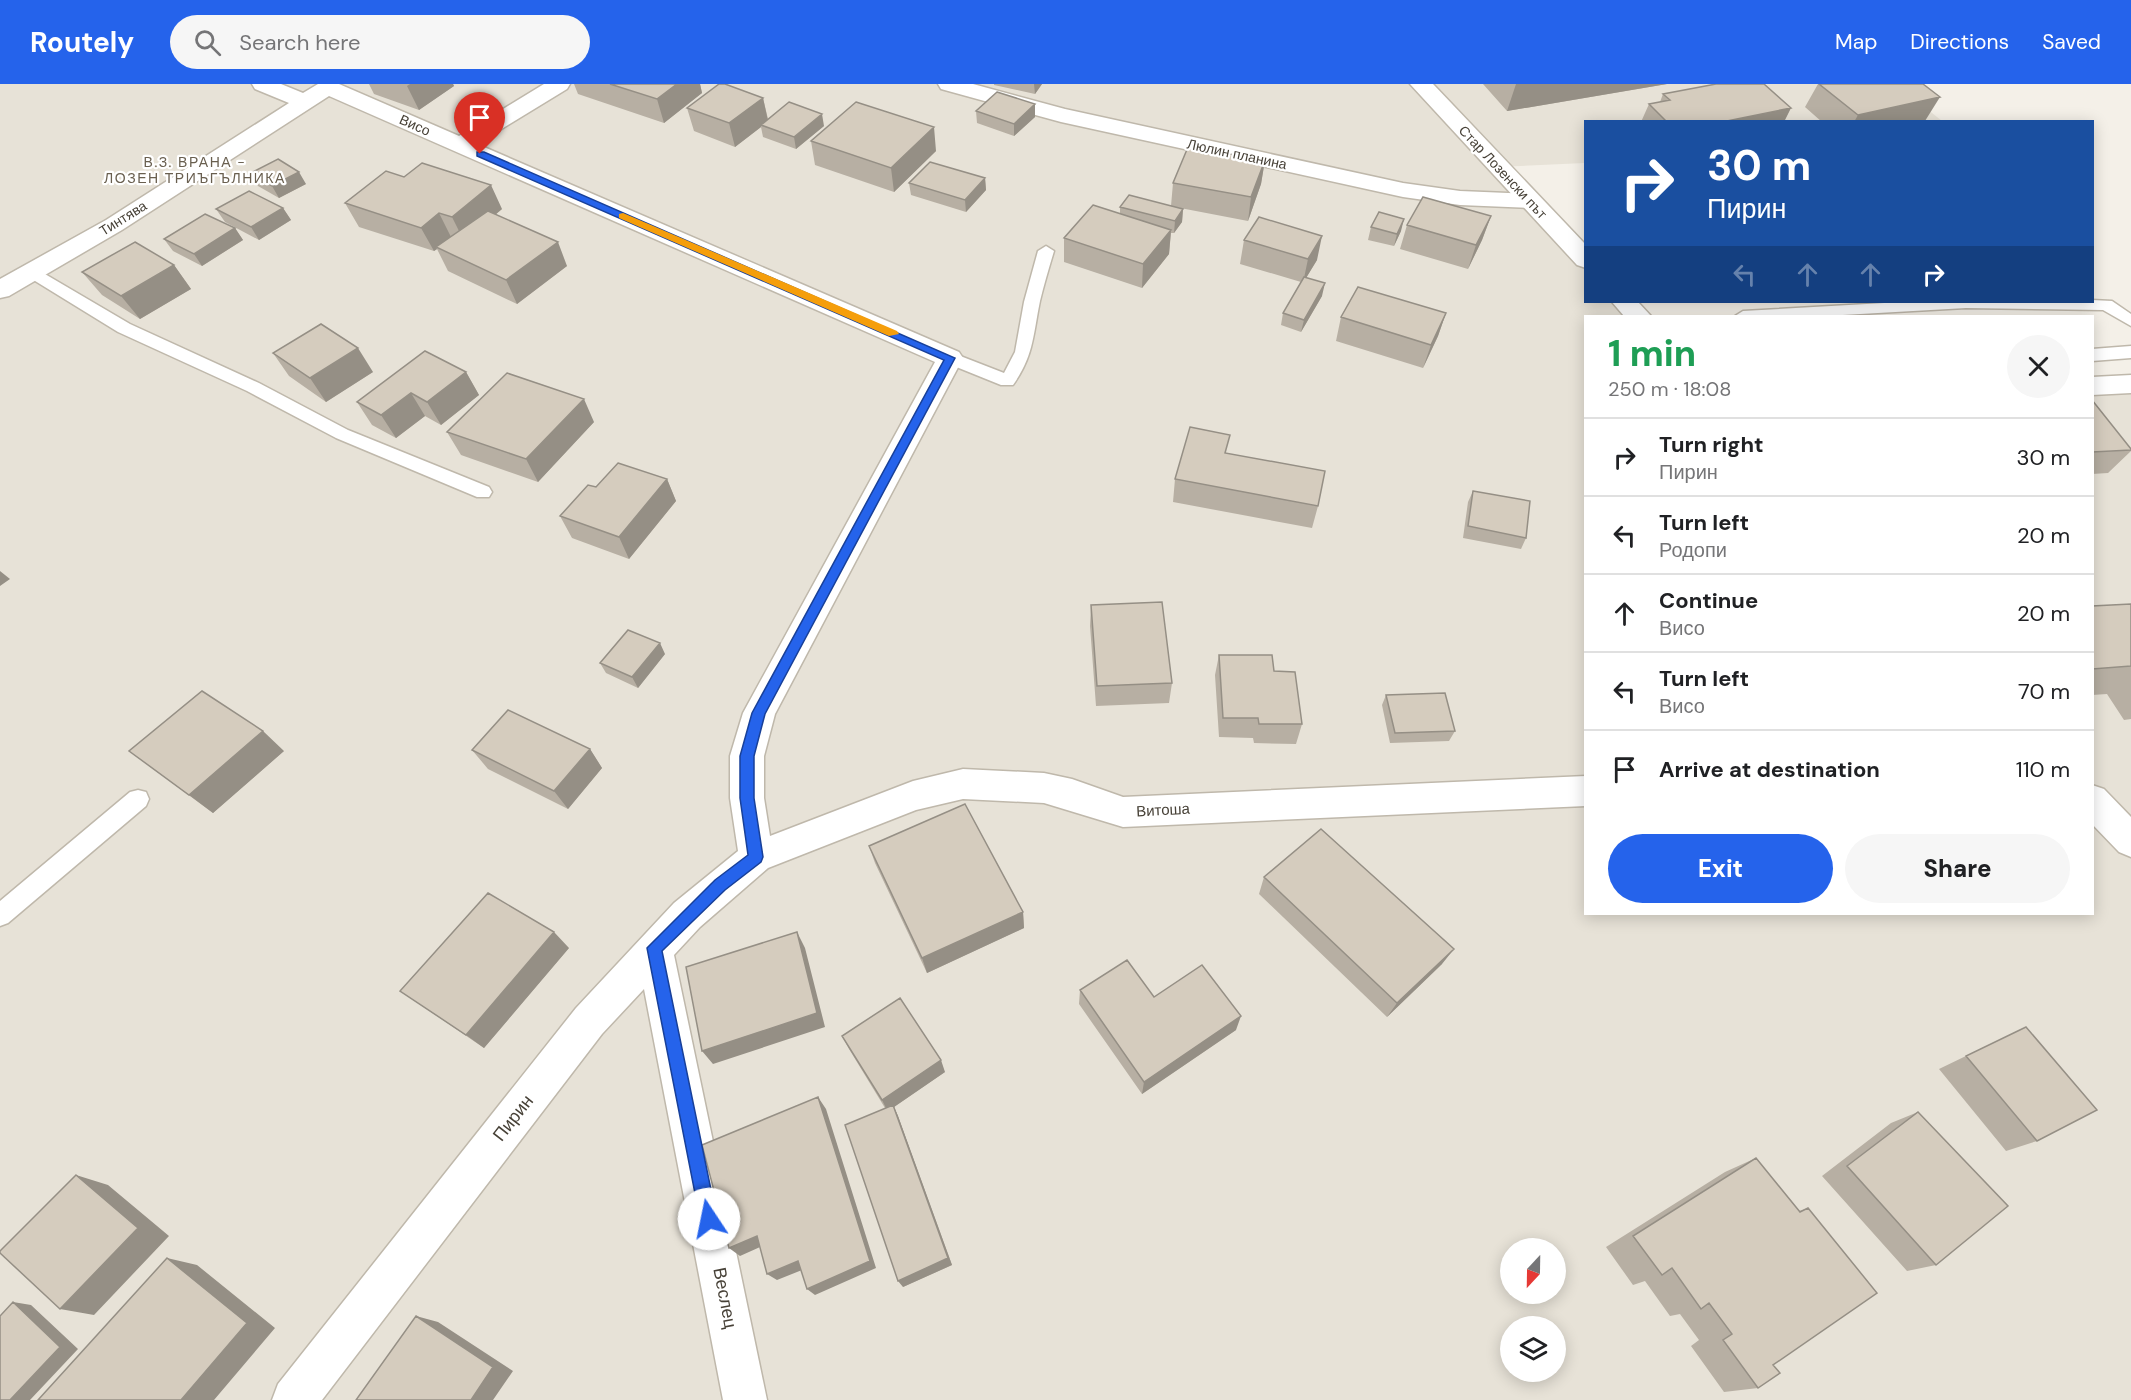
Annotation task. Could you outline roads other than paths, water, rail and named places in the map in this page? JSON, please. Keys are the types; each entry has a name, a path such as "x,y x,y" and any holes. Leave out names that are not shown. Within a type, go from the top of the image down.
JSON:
{"street":[{"path":"263,84 303,101"},
{"path":"459,145 559,84"},
{"name":"Люлин планина","path":"949,84 1060,115 1403,190 1460,198 1530,201"},
{"name":"Стар Лозенски път","path":"1421,84 1584,258"},
{"name":"Висо","path":"303,101 328,87 950,358"},
{"name":"Тинтява","path":"0,290 114,225 303,101"},
{"path":"1625,303 1637,315"},
{"path":"756,857 747,798 747,756 759,713 950,358"},
{"path":"2094,386 2131,384"},
{"name":"Витоша","path":"756,857 913,796 963,784 1044,788 1072,794 1097,805 1123,812 1584,791"},
{"path":"2094,802 2131,841"},
{"name":"Пирин","path":"294,1400 589,1021 654,948 720,885 756,857"},
{"name":"Веслец","path":"654,948 745,1400"}],"lane":[{"path":"950,358 1007,381 1018,368 1027,348 1032,303 1046,251"},
{"path":"33,272 124,328 252,387 342,434 483,492"},
{"path":"1760,315 1966,303 2106,305 2131,321"},
{"path":"2094,354 2131,352"},
{"path":"0,915 138,799"}],"district":[{"name":"В.З. ВРАНА - ЛОЗЕН ТРИЪГЪЛНИКА","path":"195,170"}]}
